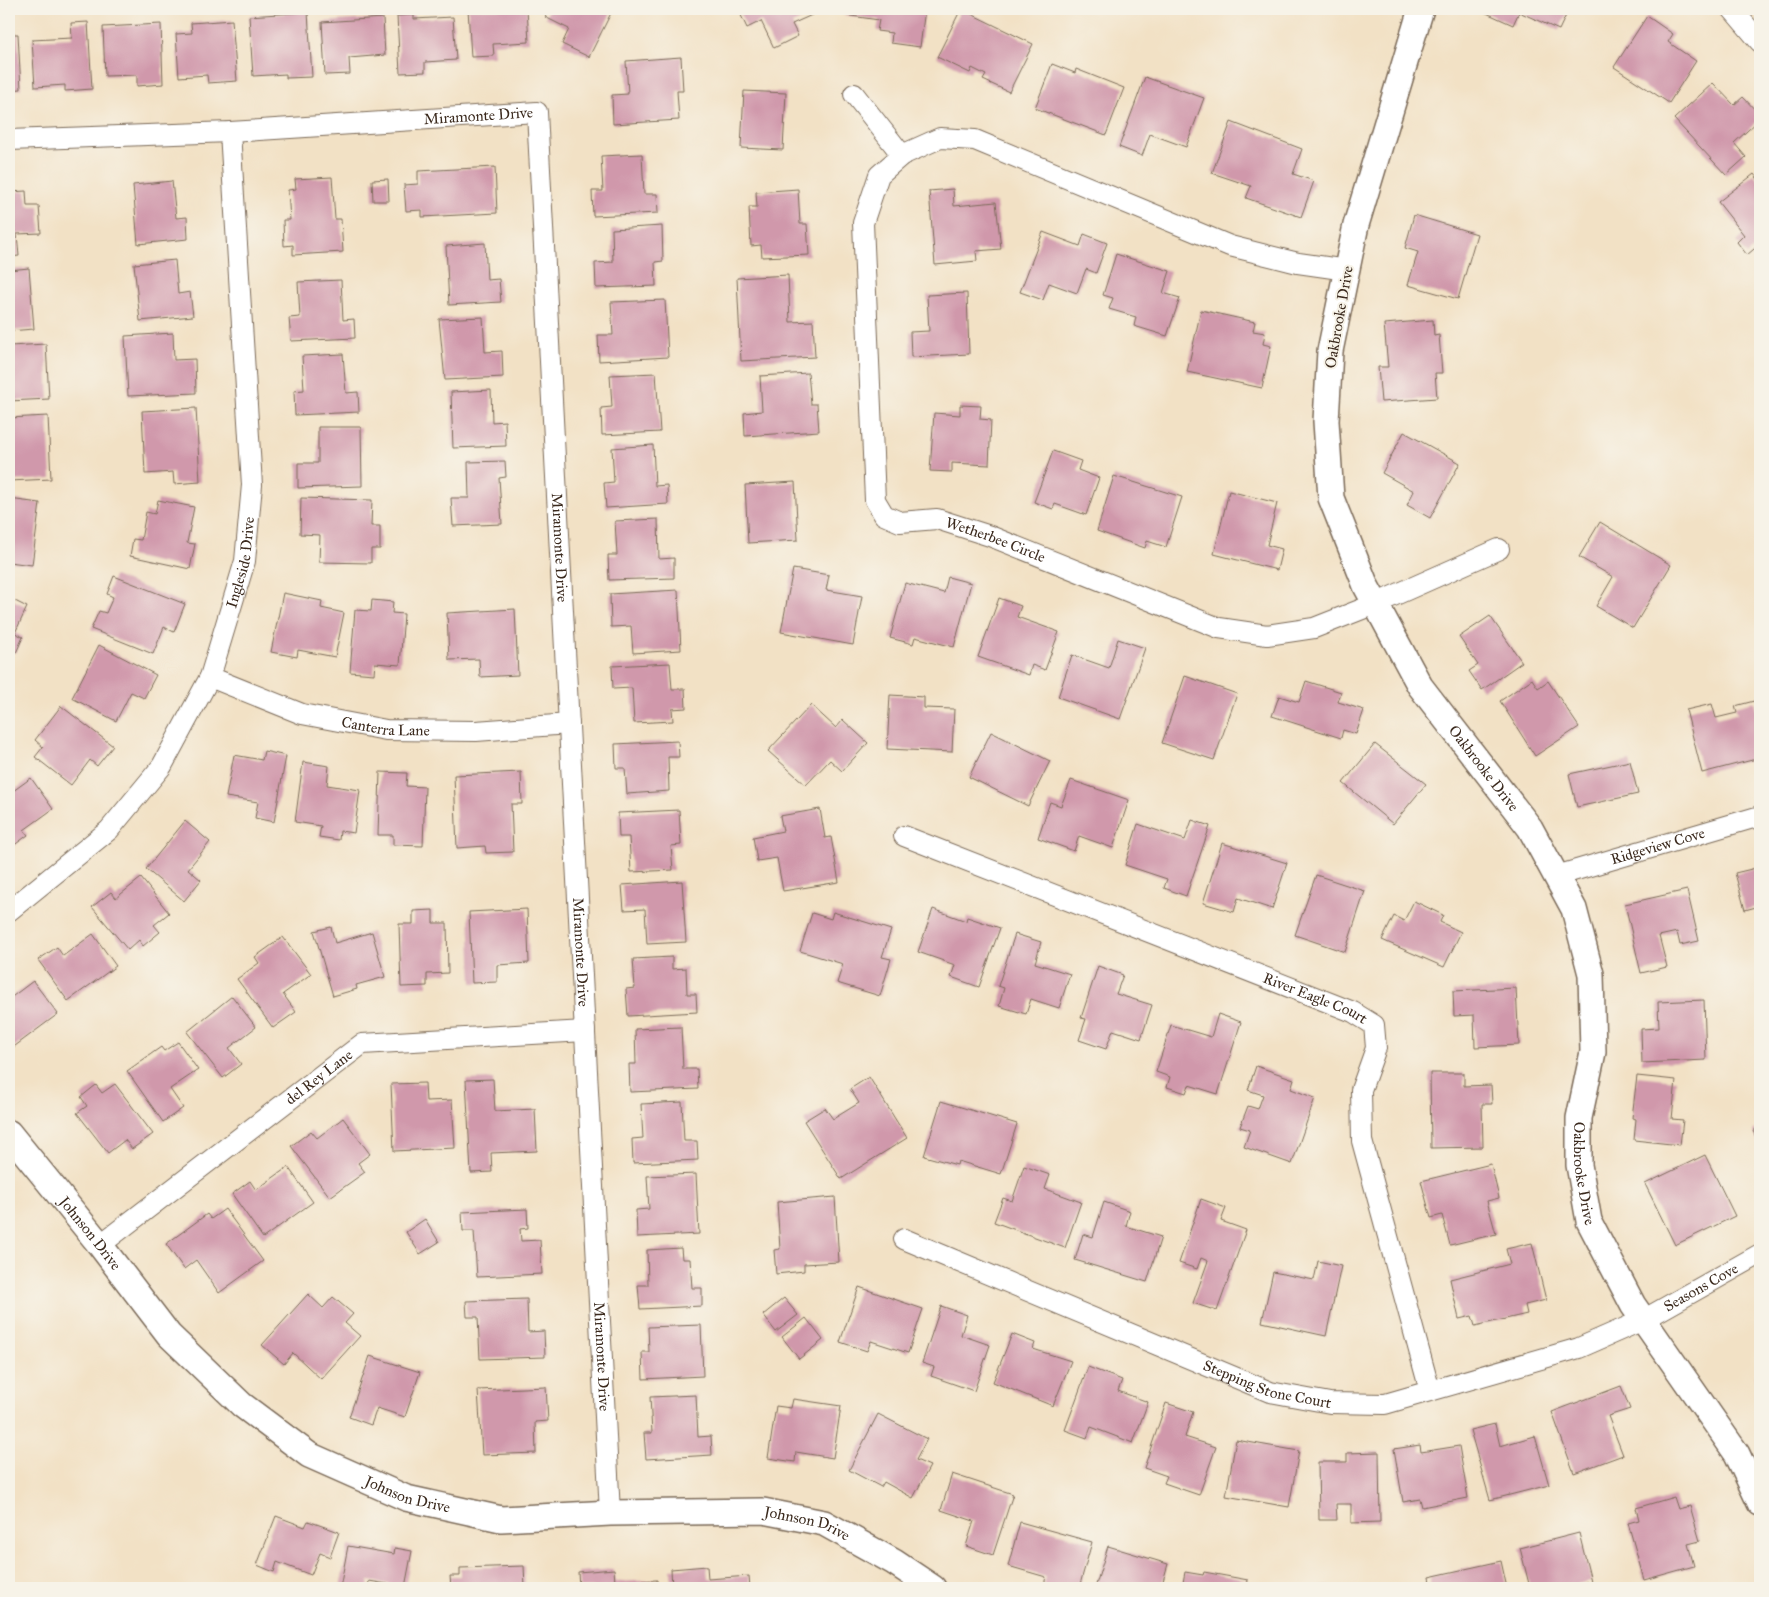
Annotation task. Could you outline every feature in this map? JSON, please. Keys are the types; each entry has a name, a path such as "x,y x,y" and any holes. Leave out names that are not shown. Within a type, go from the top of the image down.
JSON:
{"street":[{"name":"Oakbrooke Drive","path":"1421,9 1356,225 1330,361 1326,420 1331,498 1366,586 1420,686 1530,828 1574,909 1591,974 1593,1052 1579,1118 1579,1165 1589,1221 1632,1305 1737,1454 1760,1503"},
{"path":"1732,9 1760,42"},
{"path":"854,94 902,155"},
{"name":"Miramonte Drive","path":"9,140 230,132 537,112 610,1513"},
{"name":"Ingleside Drive","path":"9,911 109,830 162,766 210,677 246,561 252,485 230,132"},
{"name":"Wetherbee Circle","path":"1347,270 1298,263 1230,246 975,140 940,138 902,155 879,175 863,223 875,500 884,515 900,522 937,519 990,536 1220,628 1267,635 1314,628 1376,604 1500,549"},
{"name":"Canterra Lane","path":"210,677 302,714 386,730 476,730 569,724"},
{"name":"Ridgeview Cove","path":"1556,876 1760,816"},
{"name":"River Eagle Court","path":"904,836 1353,1012 1374,1025 1376,1048 1362,1090 1362,1141 1430,1391"},
{"name":"del Rey Lane","path":"100,1245 362,1044 585,1031"},
{"name":"Johnson Drive","path":"9,1133 100,1245 169,1335 242,1405 309,1455 406,1498 501,1519 610,1513 763,1511 824,1523 894,1562 933,1588"},
{"name":"Stepping Stone Court","path":"904,1239 1270,1392 1330,1403 1385,1404 1579,1348 1643,1320"},
{"name":"Seasons Cove","path":"1643,1320 1760,1254"}],"building":[{"path":"468,9 527,9 529,42 493,44 494,56 471,57"},
{"path":"549,9 613,9 589,57 562,44 569,29 545,17"},
{"path":"738,9 825,9 792,24 798,36 774,48 761,21 747,28"},
{"path":"845,9 925,9 920,47 891,43 892,33 877,31 879,20 844,15"},
{"path":"961,9 1033,44 1009,92 983,80 986,75 972,68 970,73 937,57"},
{"path":"1483,9 1569,9 1559,30 1519,12 1513,25 1482,11"},
{"path":"308,12 312,77 286,78 286,74 253,76 249,16"},
{"path":"414,15 414,19 453,17 456,60 425,62 425,72 400,73 397,16"},
{"path":"1647,16 1673,34 1668,42 1696,61 1669,103 1614,67"},
{"path":"383,18 385,55 349,58 350,74 325,75 322,22"},
{"path":"232,20 237,81 208,83 207,75 179,77 176,34 192,33 191,23"},
{"path":"88,22 92,89 65,91 65,85 35,87 32,40 72,38 71,23"},
{"path":"161,24 163,84 137,86 137,75 105,76 103,27"},
{"path":"9,34 18,34 21,89 9,90"},
{"path":"681,57 683,91 677,91 679,120 613,124 612,95 628,94 626,61"},
{"path":"1052,64 1075,73 1076,69 1124,88 1106,135 1035,108"},
{"path":"1145,77 1204,98 1186,147 1150,134 1142,156 1119,147"},
{"path":"1713,83 1734,105 1743,97 1760,115 1760,119 1734,143 1746,157 1726,175 1674,119"},
{"path":"744,91 786,93 783,150 741,148"},
{"path":"1231,122 1302,149 1293,174 1314,181 1301,217 1246,198 1251,186 1212,173"},
{"path":"642,154 644,194 657,194 658,213 593,216 592,191 603,191 601,156"},
{"path":"495,167 497,213 422,217 422,210 406,211 404,185 418,184 418,171"},
{"path":"1754,174 1760,182 1760,244 1747,255 1737,242 1744,235 1718,202"},
{"path":"332,177 335,219 341,219 343,252 293,255 293,245 284,246 283,220 290,220 288,190 296,189 295,179"},
{"path":"388,179 389,201 373,201 372,180"},
{"path":"172,181 176,218 187,217 188,239 138,244 133,185"},
{"path":"798,189 800,224 807,224 809,255 762,257 761,245 751,246 749,207 757,207 756,192"},
{"path":"953,189 954,206 996,202 1001,249 976,251 977,261 935,265 929,191"},
{"path":"26,191 27,206 39,206 41,233 17,234 19,256 9,257 9,192"},
{"path":"1414,215 1477,234 1458,299 1408,285 1418,252 1405,248"},
{"path":"662,226 663,261 655,262 656,286 596,288 595,263 613,262 612,229"},
{"path":"1043,232 1080,246 1084,234 1107,243 1096,273 1086,269 1077,293 1049,283 1043,300 1020,292"},
{"path":"485,243 487,280 499,279 501,302 449,305 446,246"},
{"path":"1116,254 1170,271 1163,293 1180,298 1167,336 1134,326 1136,317 1109,309 1113,298 1103,295"},
{"path":"175,260 178,294 190,292 193,316 140,321 134,264"},
{"path":"29,268 34,329 9,331 9,270"},
{"path":"788,275 790,322 813,321 815,357 741,361 737,278"},
{"path":"341,280 343,320 354,319 355,338 291,341 289,318 300,317 298,282"},
{"path":"967,293 969,354 911,357 910,332 929,331 927,295"},
{"path":"665,300 668,357 599,361 598,335 613,335 611,302"},
{"path":"1201,310 1255,322 1253,331 1265,333 1263,344 1271,346 1262,388 1187,372"},
{"path":"483,317 485,352 502,351 503,377 445,380 439,319"},
{"path":"1433,320 1434,336 1439,335 1442,373 1435,373 1437,398 1381,402 1378,367 1388,367 1384,324"},
{"path":"173,333 174,360 195,359 196,393 128,396 125,336"},
{"path":"46,344 49,399 9,401 9,346"},
{"path":"343,354 346,393 358,392 359,412 295,415 294,391 304,390 302,356"},
{"path":"656,373 660,432 602,435 601,408 612,407 610,375"},
{"path":"808,373 811,404 817,404 819,431 745,436 744,413 762,411 760,376"},
{"path":"491,390 492,422 505,421 506,446 453,448 451,392"},
{"path":"960,405 981,406 980,419 991,420 989,465 952,463 952,472 930,471 934,413 960,415"},
{"path":"196,408 200,482 174,484 173,472 145,474 142,411"},
{"path":"48,416 51,479 9,481 9,418"},
{"path":"318,427 361,427 362,486 298,488 298,463 318,463"},
{"path":"1404,432 1460,463 1430,518 1407,505 1414,491 1382,473"},
{"path":"653,445 655,486 667,485 668,504 606,508 604,483 614,482 612,448"},
{"path":"1053,451 1081,461 1078,470 1099,478 1086,515 1055,504 1053,509 1034,502"},
{"path":"505,461 506,477 499,478 502,524 453,526 451,498 469,498 468,462"},
{"path":"1114,476 1182,497 1166,547 1147,541 1145,548 1097,531"},
{"path":"795,482 798,540 748,543 745,485"},
{"path":"1229,491 1277,503 1267,545 1282,549 1277,570 1214,554"},
{"path":"301,498 372,500 371,526 380,526 380,549 371,549 371,563 319,562 320,535 300,534"},
{"path":"9,499 40,503 32,565 9,562"},
{"path":"158,500 194,507 187,543 195,544 190,569 130,556 133,539 141,540 146,512 155,514"},
{"path":"658,519 659,559 674,558 674,578 609,580 608,555 617,555 615,521"},
{"path":"1600,522 1671,565 1633,628 1596,606 1613,577 1579,557"},
{"path":"793,569 829,575 826,590 862,596 853,645 781,632"},
{"path":"114,576 185,604 174,632 164,627 153,654 91,629 99,611 106,613 113,597 107,594"},
{"path":"948,577 971,583 954,647 915,637 913,644 890,638 905,583 944,593"},
{"path":"678,590 681,650 633,653 631,626 611,627 610,594"},
{"path":"283,593 322,601 321,608 344,613 335,657 298,650 297,657 271,652"},
{"path":"9,598 27,607 15,633 23,637 16,653 9,650"},
{"path":"999,598 1021,606 1017,617 1059,632 1045,670 1032,665 1029,675 978,657"},
{"path":"372,600 393,602 392,613 404,614 400,665 375,663 374,674 350,672 355,610 371,611"},
{"path":"515,609 518,675 480,677 479,659 449,660 447,613"},
{"path":"1490,616 1522,662 1482,690 1469,671 1478,665 1459,637"},
{"path":"1118,639 1145,648 1120,719 1058,697 1072,655 1109,668"},
{"path":"99,645 156,675 144,698 131,692 116,721 72,698"},
{"path":"670,663 672,689 685,689 686,708 672,709 673,721 634,723 632,688 613,689 612,666"},
{"path":"1185,676 1237,694 1214,760 1162,743"},
{"path":"1532,679 1538,688 1548,681 1579,727 1535,756 1500,701"},
{"path":"1306,681 1341,692 1338,702 1364,710 1356,734 1343,730 1341,738 1272,716 1279,696 1299,702"},
{"path":"890,695 924,697 924,708 954,709 952,752 887,749"},
{"path":"1754,701 1760,727 1760,758 1702,773 1686,710 1712,704 1716,718 1737,713 1735,706"},
{"path":"811,705 836,728 843,720 868,743 842,771 830,760 806,785 768,751"},
{"path":"61,706 113,746 97,766 90,760 71,785 35,757 43,747 35,740"},
{"path":"991,732 1050,761 1028,806 969,777"},
{"path":"678,741 679,757 668,757 669,791 627,794 625,768 616,768 615,744"},
{"path":"1375,744 1426,784 1393,824 1343,783"},
{"path":"264,751 286,756 274,822 255,818 258,802 226,797 234,755 262,760"},
{"path":"1630,761 1638,794 1577,807 1569,774"},
{"path":"303,762 329,766 327,785 360,790 354,833 340,831 339,840 319,837 321,826 295,822"},
{"path":"380,772 407,773 406,786 425,787 423,846 393,845 393,835 378,835"},
{"path":"521,772 522,804 511,804 513,852 486,853 485,846 457,848 454,775"},
{"path":"31,778 53,809 24,830 28,835 9,849 9,794"},
{"path":"1071,780 1129,800 1113,848 1079,836 1074,851 1038,838 1050,802 1061,806"},
{"path":"820,809 825,838 831,837 839,882 783,891 777,858 757,861 753,837 783,831 780,816"},
{"path":"679,810 681,845 671,846 673,870 631,872 629,837 619,837 618,813"},
{"path":"1192,820 1210,826 1186,896 1164,888 1167,879 1125,865 1138,824 1185,840"},
{"path":"185,821 210,842 188,869 201,880 184,901 146,869"},
{"path":"1222,843 1287,863 1272,909 1238,898 1234,912 1203,903"},
{"path":"1760,867 1760,921 1756,907 1745,910 1735,873"},
{"path":"1316,875 1365,891 1345,952 1295,935"},
{"path":"141,878 169,913 154,925 160,932 143,946 139,940 128,950 92,907 111,892 116,898"},
{"path":"682,881 686,942 647,944 645,909 624,910 622,885"},
{"path":"1687,890 1699,941 1680,945 1677,932 1659,936 1667,967 1641,973 1625,904"},
{"path":"1414,901 1443,915 1440,922 1461,932 1444,967 1382,940 1394,916 1404,921"},
{"path":"527,909 529,963 497,965 497,982 472,983 469,912"},
{"path":"933,909 966,921 967,917 1000,928 979,987 951,977 955,965 918,952"},
{"path":"433,910 433,923 447,923 448,973 427,974 427,986 401,987 399,924 413,924 413,911"},
{"path":"833,912 891,930 882,957 891,959 880,996 837,983 843,964 800,951 812,913 831,919"},
{"path":"331,927 335,943 372,932 385,977 356,985 357,989 333,996 314,931"},
{"path":"93,934 116,966 68,1001 38,960 57,947 63,956"},
{"path":"1015,934 1041,942 1035,963 1070,974 1059,1008 1031,999 1026,1014 999,1006 1004,988 998,986"},
{"path":"283,937 311,974 283,994 296,1012 273,1028 237,979 259,963 255,957"},
{"path":"672,957 672,969 686,968 687,994 696,994 697,1012 628,1016 626,989 635,988 633,959"},
{"path":"1098,966 1123,975 1116,994 1152,1005 1141,1039 1113,1030 1106,1049 1079,1040 1086,1019 1081,1018"},
{"path":"33,981 58,1014 11,1049 9,1046 9,999"},
{"path":"1516,988 1519,1045 1475,1047 1474,1015 1454,1016 1453,991"},
{"path":"232,996 256,1027 229,1048 241,1064 223,1078 187,1032"},
{"path":"1704,1000 1706,1060 1642,1063 1641,1029 1659,1028 1658,1002"},
{"path":"1218,1014 1241,1022 1218,1094 1189,1085 1186,1093 1167,1087 1170,1077 1156,1072 1171,1025 1211,1037"},
{"path":"681,1027 683,1069 697,1069 698,1089 630,1092 629,1064 636,1064 635,1029"},
{"path":"178,1042 198,1070 170,1089 183,1108 163,1122 127,1071 161,1047 164,1051"},
{"path":"1256,1066 1294,1079 1291,1089 1315,1098 1292,1164 1244,1147 1250,1130 1240,1127 1248,1106 1258,1109 1263,1095 1248,1090"},
{"path":"1430,1073 1464,1073 1464,1086 1491,1085 1492,1104 1482,1104 1483,1147 1431,1148"},
{"path":"1637,1076 1676,1080 1672,1119 1683,1120 1680,1145 1634,1140 1636,1119 1632,1118"},
{"path":"869,1077 907,1138 841,1179 804,1121 825,1108 833,1119 859,1103 850,1089"},
{"path":"493,1079 495,1111 535,1109 537,1151 491,1153 492,1172 471,1173 466,1080"},
{"path":"425,1083 426,1101 452,1100 455,1148 394,1151 391,1084"},
{"path":"115,1084 153,1134 132,1149 125,1140 108,1153 77,1113 87,1106 81,1097 96,1085 102,1093"},
{"path":"941,1101 1017,1124 1001,1174 958,1161 957,1165 924,1156"},
{"path":"682,1102 684,1141 697,1141 698,1160 633,1163 632,1139 643,1138 641,1104"},
{"path":"343,1118 370,1154 358,1163 365,1172 330,1197 291,1146 311,1131 317,1138"},
{"path":"1760,1127 1760,1145 1753,1131"},
{"path":"1705,1155 1735,1216 1675,1245 1645,1184"},
{"path":"1491,1164 1499,1198 1487,1201 1496,1234 1450,1245 1442,1215 1431,1218 1421,1181"},
{"path":"1024,1166 1050,1175 1045,1189 1081,1202 1065,1248 994,1222 1003,1198 1012,1201"},
{"path":"288,1167 313,1202 263,1238 232,1194 250,1181 256,1190"},
{"path":"696,1174 699,1234 637,1237 636,1210 649,1209 647,1176"},
{"path":"835,1197 839,1262 804,1264 804,1271 776,1274 774,1250 780,1249 777,1202"},
{"path":"1201,1199 1226,1208 1221,1221 1246,1230 1217,1311 1193,1303 1208,1261 1201,1258 1197,1269 1179,1263"},
{"path":"1104,1202 1130,1211 1126,1226 1161,1237 1147,1282 1075,1260 1083,1234 1093,1237"},
{"path":"225,1209 263,1261 219,1293 196,1260 184,1269 166,1244 207,1214 211,1219"},
{"path":"527,1209 528,1228 520,1229 521,1241 540,1240 542,1274 477,1277 474,1231 463,1231 462,1212"},
{"path":"425,1219 439,1242 420,1254 406,1232"},
{"path":"1532,1243 1546,1300 1525,1305 1527,1314 1475,1326 1472,1316 1459,1319 1450,1279 1510,1264 1506,1249"},
{"path":"681,1248 682,1259 690,1259 692,1288 702,1288 702,1306 640,1309 638,1285 648,1285 647,1250"},
{"path":"1318,1261 1341,1266 1326,1336 1262,1322 1273,1272 1314,1280"},
{"path":"859,1287 923,1309 908,1353 871,1341 867,1351 840,1342"},
{"path":"308,1294 323,1308 333,1297 353,1314 345,1323 360,1336 321,1379 293,1353 284,1364 262,1345"},
{"path":"784,1298 798,1315 776,1332 763,1315"},
{"path":"527,1299 528,1332 544,1331 545,1357 480,1359 478,1317 467,1317 466,1301"},
{"path":"941,1306 967,1315 961,1335 990,1345 974,1391 931,1376 934,1367 922,1363"},
{"path":"806,1318 823,1340 799,1359 782,1337"},
{"path":"701,1325 703,1376 643,1379 642,1352 649,1352 648,1327"},
{"path":"1012,1334 1035,1343 1033,1349 1071,1361 1053,1406 993,1382"},
{"path":"1759,1336 1760,1378 1755,1378"},
{"path":"370,1356 420,1372 405,1417 377,1408 371,1425 349,1417"},
{"path":"1088,1367 1122,1380 1118,1391 1148,1402 1133,1443 1091,1427 1087,1438 1065,1430"},
{"path":"1621,1386 1630,1409 1608,1416 1623,1455 1574,1473 1552,1412"},
{"path":"546,1387 548,1421 535,1422 536,1453 482,1455 478,1390"},
{"path":"696,1395 698,1437 711,1436 712,1455 646,1459 644,1433 652,1433 650,1397"},
{"path":"793,1399 841,1406 833,1458 796,1452 795,1462 768,1458 776,1406 791,1408"},
{"path":"1166,1403 1193,1412 1185,1437 1216,1447 1199,1495 1164,1483 1167,1476 1144,1468"},
{"path":"878,1414 927,1439 916,1460 930,1466 913,1498 884,1482 881,1487 849,1470"},
{"path":"1495,1424 1500,1446 1535,1436 1549,1485 1490,1500 1470,1430"},
{"path":"1236,1440 1299,1451 1289,1507 1226,1496"},
{"path":"1420,1445 1421,1452 1459,1446 1468,1498 1422,1507 1420,1499 1403,1502 1394,1449"},
{"path":"1379,1452 1380,1522 1351,1523 1351,1504 1336,1504 1337,1520 1319,1520 1318,1462 1347,1462 1347,1453"},
{"path":"952,1474 1013,1494 993,1555 966,1546 974,1521 941,1510"},
{"path":"1674,1497 1678,1509 1690,1506 1700,1541 1688,1544 1694,1566 1644,1580 1628,1523 1639,1520 1636,1508"},
{"path":"276,1516 305,1527 308,1521 339,1532 330,1557 320,1553 311,1575 277,1562 274,1572 257,1565"},
{"path":"1020,1522 1092,1542 1079,1588 1043,1588 1046,1577 1008,1566"},
{"path":"1579,1533 1591,1581 1560,1588 1530,1588 1520,1548"},
{"path":"348,1546 394,1554 395,1548 412,1551 405,1587 369,1581 368,1588 340,1588"},
{"path":"1108,1546 1168,1564 1161,1588 1095,1588"},
{"path":"1501,1561 1507,1588 1431,1588 1429,1577"},
{"path":"524,1566 525,1588 451,1588 450,1576 460,1576 460,1568"},
{"path":"707,1566 708,1579 749,1576 750,1588 672,1588 671,1569"},
{"path":"614,1569 615,1582 657,1580 657,1588 579,1588 578,1572"},
{"path":"1185,1572 1203,1575 1204,1572 1248,1580 1247,1588 1182,1588"},
{"path":"1329,1586 1329,1588 1311,1588 1311,1587"}]}
